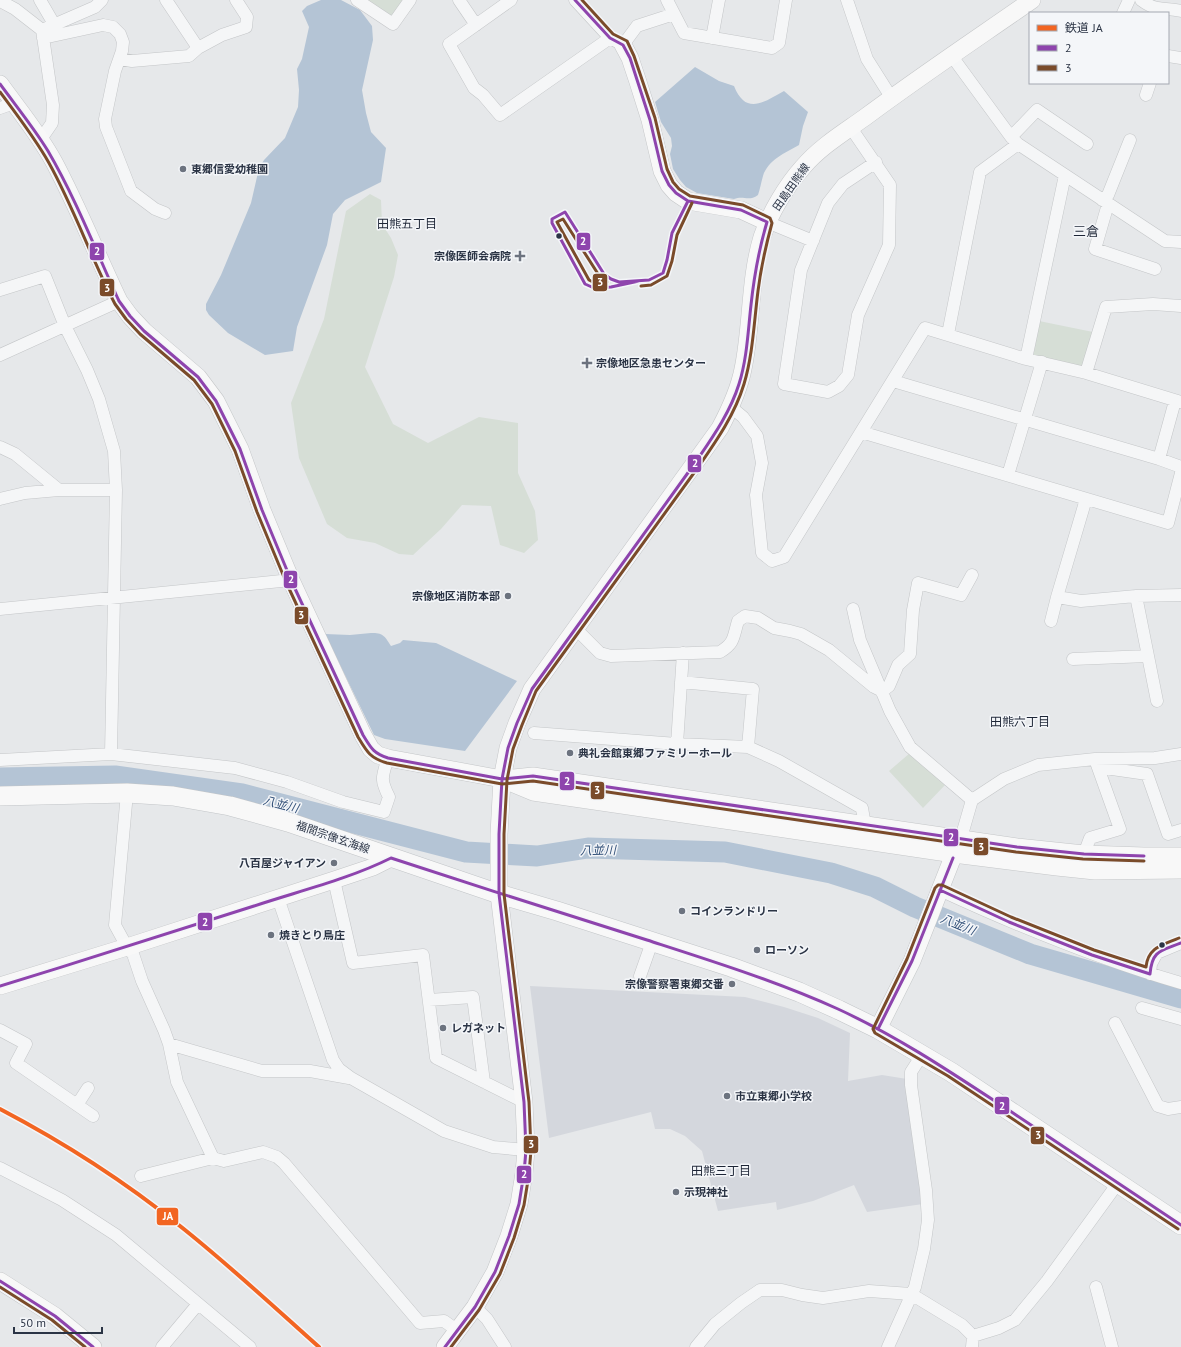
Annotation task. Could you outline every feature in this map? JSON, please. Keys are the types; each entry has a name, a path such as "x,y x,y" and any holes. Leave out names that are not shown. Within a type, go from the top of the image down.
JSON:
{"main road":[{"name":"田島田熊線","path":"444,1347 458,1331 475,1307 495,1272 509,1236 519,1204 524,1173 526,1150 524,1102 499,894 499,834 502,779 508,748 516,723 532,689 699,458 720,428 731,407 738,389 743,368 756,267 767,222 782,196 802,167 817,153 891,97 1032,0"},
{"path":"616,42 630,58 650,120 662,170 669,185 676,193 688,201 741,210 767,222"},
{"path":"0,84 7,105 41,139 65,184 119,301 144,331 198,377 216,401 240,449 262,510 291,580 326,658 370,749 388,758 502,779 533,792 954,854 1095,871 1181,870"},
{"path":"502,779 533,776 865,825 1084,854 1181,856"},
{"name":"福間宗像玄海線","path":"0,796 128,793 173,796 230,806 288,822 499,894 731,967 799,992 878,1029 951,1072 1181,1224"},
{"path":"878,1029 912,961 961,838"},
{"path":"0,986 127,947 334,880 373,867 391,858"},
{"path":"2,1286 55,1316 93,1347"}],"street":[{"path":"0,0 15,10 43,34 52,105 52,123 41,139"},
{"path":"40,0 54,24"},
{"path":"43,34 54,24 95,7 102,0"},
{"path":"166,0 198,48"},
{"path":"120,59 132,61 189,56 198,48 222,35 246,27 247,18 236,0"},
{"path":"357,0 393,24 410,0"},
{"path":"459,0 476,25"},
{"path":"511,0 450,44 474,88 483,95 500,115 616,42 637,26 674,14"},
{"path":"575,0 616,42"},
{"path":"667,0 684,33 772,48 779,43 786,0"},
{"path":"712,38 719,0"},
{"path":"847,0 867,59 891,97"},
{"path":"1124,12 1130,0"},
{"path":"1141,0 1149,6 1157,9 1181,11"},
{"path":"43,34 103,25 113,27 120,34 123,42 105,119 106,127 132,191 155,209 164,213"},
{"path":"951,55 1015,141 1164,241 1181,242"},
{"path":"1169,56 1181,58"},
{"path":"1146,95 1150,84"},
{"path":"948,334 980,172 1015,141 1037,110 1087,144"},
{"path":"851,128 876,162 890,185 889,244 858,315 848,375 839,386 828,392 784,384 801,270 814,241 828,203 843,184 876,162"},
{"path":"1130,140 1105,202 1095,250 1155,270"},
{"path":"1026,359 1065,175"},
{"path":"767,222 814,241"},
{"path":"0,290 45,276 65,326 100,399 114,451 116,490 111,754"},
{"path":"0,355 119,301"},
{"path":"1086,374 1106,307 1153,304 1181,306"},
{"path":"731,407 743,417 757,436 762,463 756,495 762,553 772,560 784,557 926,328 1026,359 1086,374 1178,402 1159,459"},
{"path":"1008,475 1026,420 1042,362"},
{"path":"893,381 1159,459 1181,467"},
{"path":"861,432 1168,523 1181,473"},
{"path":"0,447 15,454 59,490"},
{"path":"0,499 25,493 59,490 116,490"},
{"path":"1051,621 1086,499"},
{"path":"882,691 889,686 898,665 910,654 913,610 918,583 961,596 972,575"},
{"path":"0,609 291,580"},
{"path":"1057,597 1081,602 1136,596 1181,595"},
{"path":"1136,596 1157,701"},
{"path":"853,609 860,640 896,724 910,747 972,800"},
{"path":"576,630 600,653 611,656 720,652 729,647 733,641 738,621 746,616 758,618 774,628 801,634 829,650 874,687 882,691"},
{"path":"677,744 683,653"},
{"path":"1073,659 1148,656"},
{"path":"681,682 753,689 748,747"},
{"path":"534,733 677,744 748,747 779,761 862,808 865,825"},
{"path":"0,760 111,754 235,768 287,782 343,802 384,812 389,797 382,784 388,758"},
{"path":"961,838 972,800 1004,779 1038,765 1097,763 1155,758 1181,754"},
{"path":"1097,763 1147,774 1171,840 1181,838"},
{"path":"1084,854 1090,838 1120,829 1097,763"},
{"path":"128,793 115,925 127,947 133,954 142,981 169,1044 177,1082 213,1158"},
{"path":"1168,834 1181,830"},
{"path":"334,880 353,963 423,955 436,1058 524,1102"},
{"path":"939,893 1092,955 1181,983"},
{"path":"278,898 333,1060 339,1069 351,1078 444,1131 493,1147 526,1150"},
{"path":"640,976 652,942"},
{"path":"1150,974 1151,964 1157,953 1181,943"},
{"path":"429,1000 473,997 484,1082"},
{"path":"1142,1008 1181,1019"},
{"path":"1115,1023 1158,1106 1168,1109 1181,1108"},
{"path":"0,1030 26,1044 16,1063 93,1116"},
{"path":"169,1044 262,1071 310,1071 351,1078"},
{"path":"888,1347 915,1287 924,1249 928,1220 926,1190 911,1085 911,1072 922,1055"},
{"path":"77,1105 88,1088"},
{"path":"142,1176 213,1158 224,1161 264,1152 277,1157 284,1163 420,1323 444,1321 458,1331"},
{"path":"0,1168 62,1200 116,1235 250,1347"},
{"path":"696,1347 715,1324 760,1290 782,1290 822,1298 869,1291 911,1294 962,1325 972,1342 1014,1320 1046,1281 1118,1183"},
{"path":"1096,1287 1112,1347"},
{"path":"162,1347 198,1304"},
{"path":"475,1307 487,1319 505,1347"}],"shaded area":[{"path":"367,0 404,0 392,16"},
{"path":"370,194 381,200 382,224 391,238 398,255 394,277 365,367 393,424 428,443 479,417 518,423 518,473 535,511 538,540 524,553 500,545 491,506 462,505 441,529 413,555 399,554 375,543 347,538 327,524 299,458 291,403 324,319 346,211"},
{"path":"1039,321 1093,332 1084,365 1079,369 1034,355 1032,350"},
{"path":"910,753 946,784 923,808 889,771"},
{"name":"市立東郷小学校","path":"530,986 745,997 818,1018 850,1033 848,1081 882,1075 907,1079 923,1204 867,1212 854,1185 813,1201 777,1210 776,1202 718,1211 702,1151 685,1136 670,1129 655,1129 651,1112 549,1138"}],"water":[{"path":"321,0 341,0 360,10 372,26 373,40 362,90 371,132 386,148 381,182 345,200 333,214 327,245 297,327 293,351 265,355 228,333 209,315 206,310 206,304 221,275 251,203 259,168 264,160 285,138 298,107 299,90 297,69 302,59 309,27 302,11 307,6"},
{"path":"695,67 719,81 734,86 744,101 750,104 763,102 784,91 808,112 799,145 773,161 765,170 758,195 755,197 734,199 697,193 686,187 673,169 670,154 672,146 671,138 661,122 655,102"},
{"path":"371,633 383,635 391,646 400,643 403,640 436,643 517,681 465,751 385,739 374,735 325,634 350,635"}],"waterway":[{"name":"八並川","path":"0,778 115,776 242,794 466,852 537,856 588,848 725,852 831,873 875,887 915,907 1030,954 1181,998"}],"rail line":[{"name":"JA","path":"0,1109 93,1163 159,1209 216,1255 319,1347"}],"transit line":[{"name":"2","path":"445,1347 475,1307 495,1272 509,1236 519,1204 524,1173 526,1150 524,1102 499,894 499,834 502,779 508,748 532,689 695,463 720,425 731,405 744,365 755,274 767,222 741,210 688,201 676,193 669,185 662,171 650,120 630,58 623,45 610,38 575,0"},
{"name":"3","path":"451,1347 479,1310 500,1274 514,1238 524,1205 529,1174 531,1150 529,1102 504,894 504,834 507,780 513,749 536,691 699,466 719,437 736,406 747,373 758,291 772,223 770,218 743,205 690,196 679,189 673,182 667,169 655,118 634,56 627,41 613,34 582,0"},
{"name":"2","path":"0,84 37,134 58,169 77,206 119,301 144,331 198,377 216,401 240,449 262,510 291,580 363,735 370,747 376,752 388,758 502,779 533,776 1017,847 1084,854 1144,856"},
{"name":"3","path":"0,92 32,136 49,163 115,304 140,334 194,380 212,404 235,451 257,512 286,582 358,737 373,757 387,763 502,784 533,781 1016,852 1083,859 1144,861"},
{"name":"2","path":"639,281 611,287 594,288 585,284 552,223 552,219 565,212 604,274 611,279 619,282 649,280 663,273 672,233 688,201"},
{"name":"3","path":"641,286 651,285 667,276 672,261 677,235 692,203"},
{"name":"3","path":"563,219 600,277 607,282 595,283 589,280 557,222 563,219"},
{"name":"2","path":"0,986 324,884 391,858 720,964 791,989 838,1009 884,1032 951,1072 1181,1225"},
{"name":"2","path":"878,1029 912,961 953,858"},
{"name":"3","path":"1178,1229 948,1076 875,1033 873,1029 907,959 935,888 938,885 942,885 1011,917 1094,950 1146,967 1147,960 1153,951 1162,945 1179,938"},
{"name":"2","path":"940,890 1009,922 1092,955 1150,974 1155,956 1159,952 1181,943"},
{"name":"2","path":"0,1281 55,1316 93,1347"},
{"name":"3","path":"0,1287 52,1320 85,1347"}],"place":[{"name":"東郷信愛幼稚園","path":"183,169"},
{"name":"宗像医師会病院","path":"520,256"},
{"name":"宗像地区急患センター","path":"587,363"},
{"name":"宗像地区消防本部","path":"508,596"},
{"name":"典礼会館東郷ファミリーホール","path":"570,753"},
{"name":"八百屋ジャイアン","path":"334,863"},
{"name":"コインランドリー","path":"682,911"},
{"name":"焼きとり鳥庄","path":"271,935"},
{"name":"ローソン","path":"757,950"},
{"name":"宗像警察署東郷交番","path":"732,984"},
{"name":"レガネット","path":"443,1028"},
{"name":"市立東郷小学校","path":"727,1096"},
{"name":"示現神社","path":"676,1192"}],"district":[{"name":"田熊五丁目","path":"407,223"},
{"name":"三倉","path":"1086,231"},
{"name":"田熊六丁目","path":"1020,721"},
{"name":"田熊三丁目","path":"721,1170"}]}
